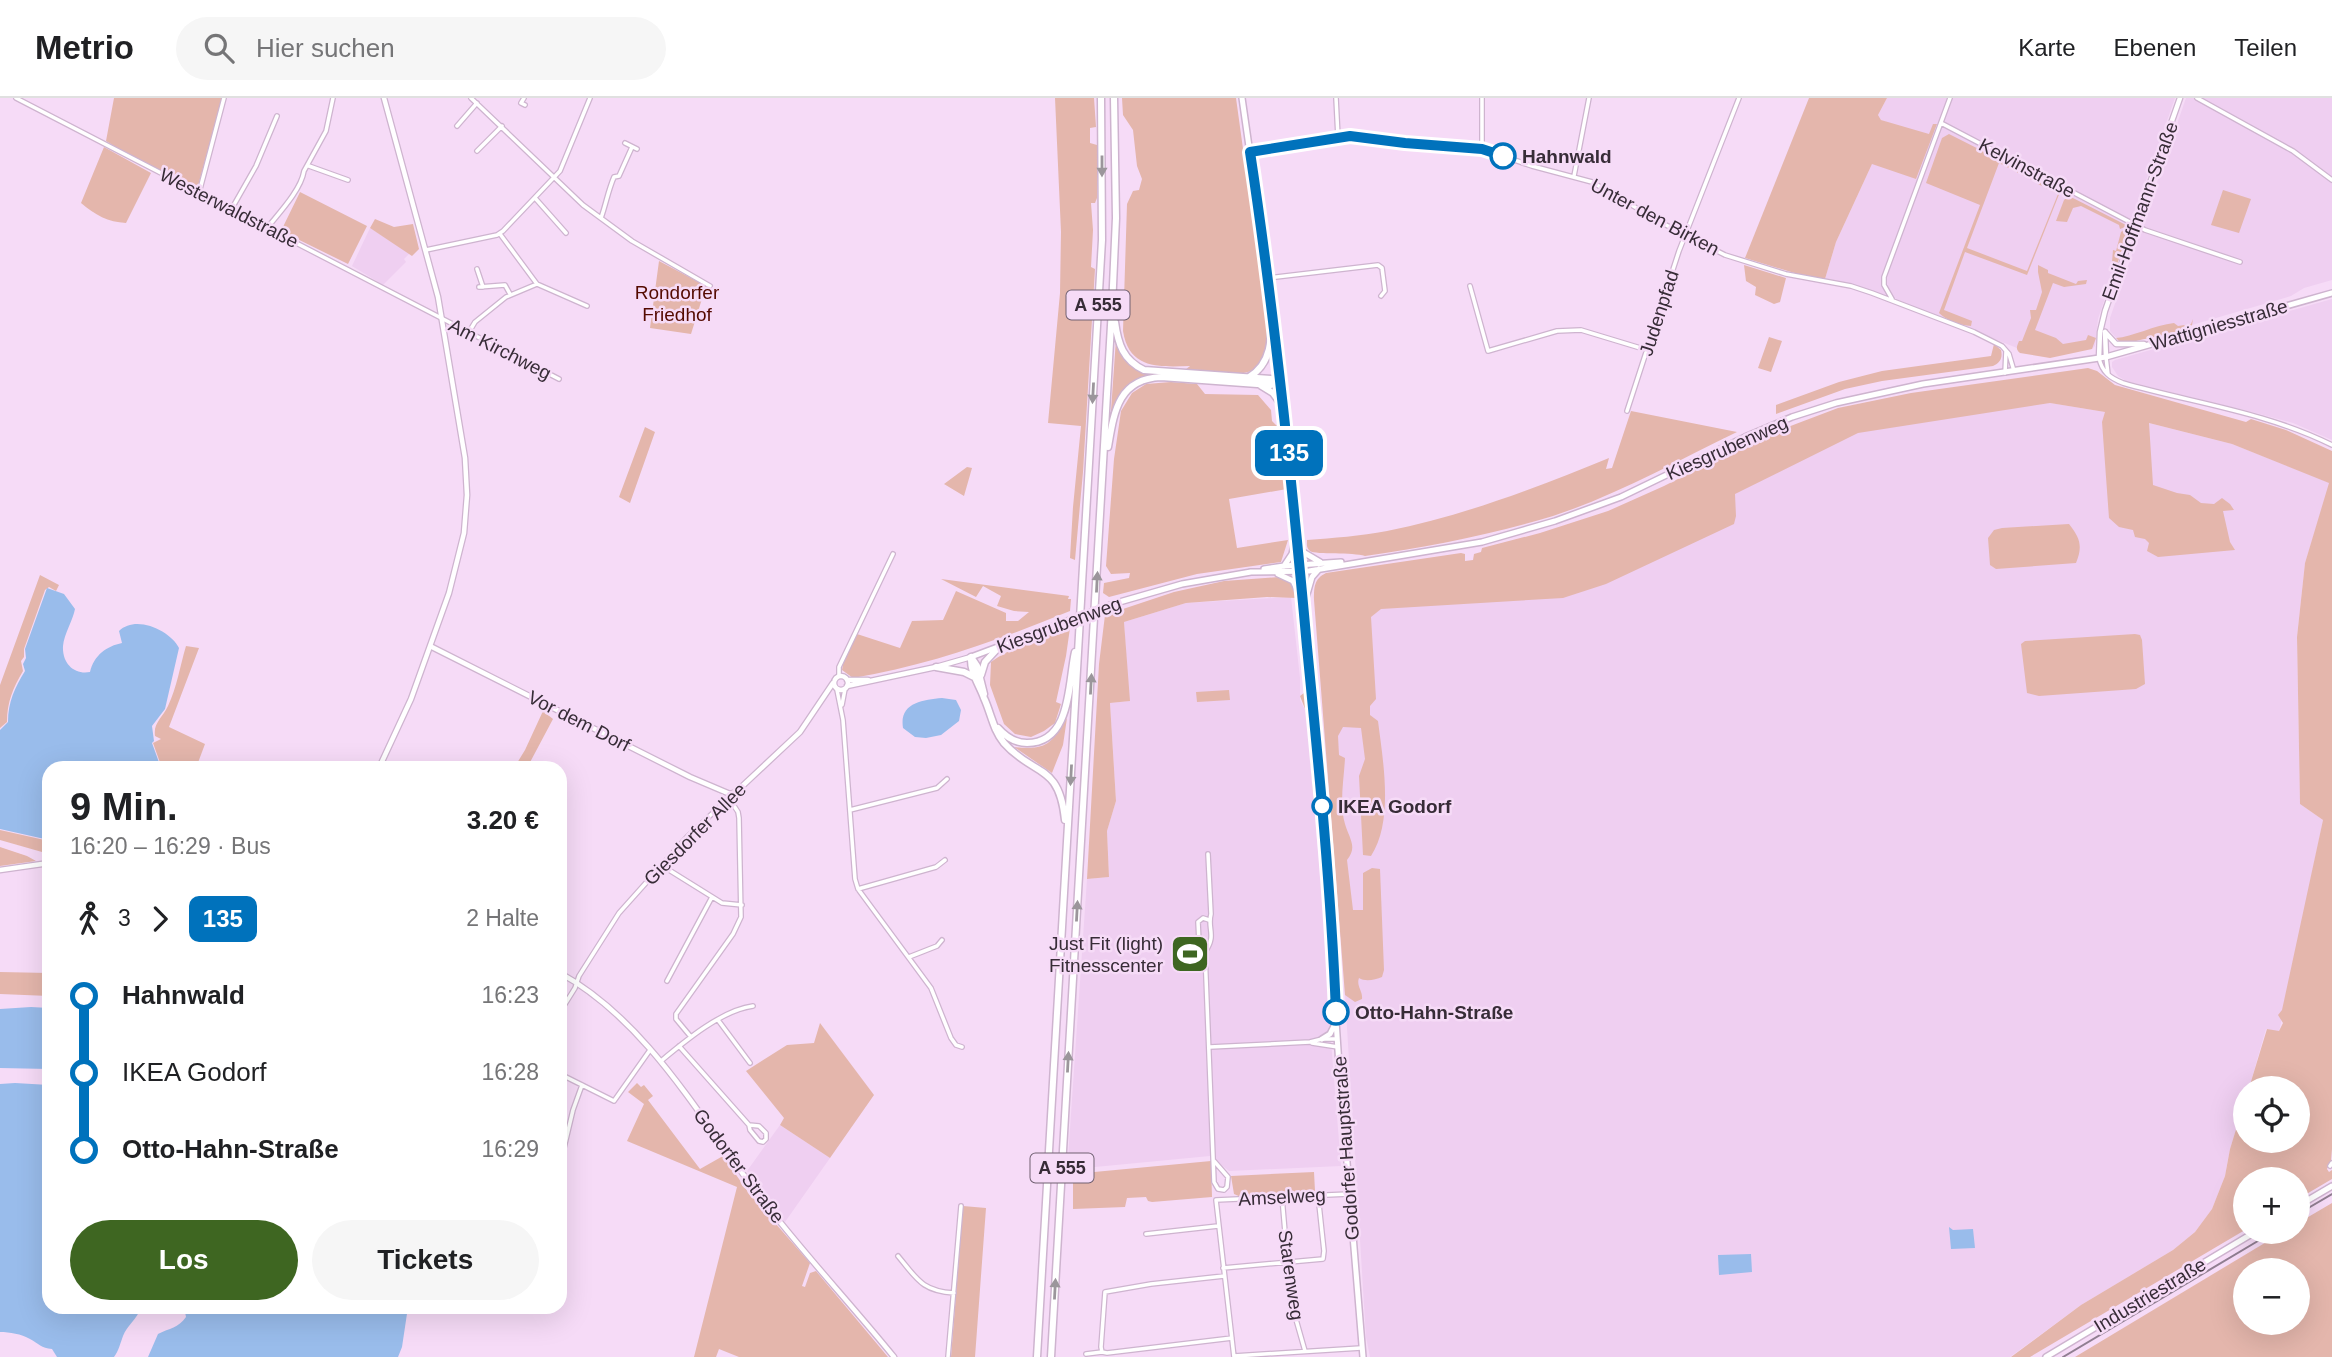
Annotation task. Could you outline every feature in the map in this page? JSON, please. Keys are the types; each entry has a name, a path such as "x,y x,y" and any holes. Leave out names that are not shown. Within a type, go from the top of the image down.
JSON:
{"highway":[{"name":"A 555","path":"1037,1357 1102,240 1101,98"},
{"name":"A 555","path":"1051,1357 1112,307 1116,206 1114,98"},
{"path":"1248,378 1259,370 1267,359 1271,305"},
{"path":"1112,307 1119,345 1133,365 1144,370 1281,382"},
{"path":"1102,484 1115,414 1121,397 1130,386 1143,380 1161,377 1254,384 1281,382"},
{"path":"1254,384 1273,393 1284,408"},
{"path":"991,716 1003,733 1014,740 1032,743 1050,735 1059,724 1067,704 1079,633"},
{"path":"977,677 985,662 998,648"},
{"path":"971,657 1002,741 1013,752 1043,771 1059,790 1063,800 1067,840"},
{"path":"936,667 977,677"}],"main road":[{"name":"Godorfer Hauptstraße","path":"1242,98 1268,278 1301,568 1323,814 1337,1039 1363,1357"},
{"name":"Wattigniesstraße","path":"2102,357 2332,293"},
{"name":"Kiesgrubenweg","path":"1250,572 1273,572 1355,562 1482,542 1555,521 1620,497 1757,432 1836,403 1884,391 2102,357"},
{"path":"1284,566 1292,554 1296,533"},
{"path":"1298,549 1320,566 1312,577 1304,604"},
{"name":"Kiesgrubenweg","path":"971,657 1116,603 1182,584 1284,566 1301,568"},
{"path":"1273,572 1293,581 1304,604"},
{"path":"1322,1039 1330,1034 1336,1021"},
{"path":"2310,1199 2332,1186"},
{"name":"Industriestraße","path":"2046,1357 2235,1244"}],"street":[{"name":"Westerwaldstraße","path":"16,98 441,319"},
{"path":"199,193 224,98"},
{"path":"267,229 298,188 304,171 326,131 333,98"},
{"path":"382,761 411,699 449,593 459,556 467,495 465,458 436,289 384,98"},
{"path":"471,98 583,205 632,240 710,286"},
{"path":"524,98 522,103 525,105"},
{"path":"424,250 500,233 556,177 590,98"},
{"path":"1336,98 1338,137"},
{"path":"1482,98 1482,149"},
{"path":"1574,176 1589,98"},
{"name":"Judenpfad","path":"1627,411 1686,235 1739,98"},
{"path":"1893,300 1884,285 1884,277 1950,98"},
{"name":"Emil-Hoffmann-Straße","path":"2102,357 2102,324 2105,311 2180,98"},
{"path":"2197,98 2293,151 2332,180"},
{"path":"457,126 478,103"},
{"path":"231,210 257,166 277,116"},
{"name":"Kelvinstraße","path":"1941,122 2136,225 2240,262"},
{"path":"477,151 502,126"},
{"name":"Unter den Birken","path":"1250,152 1338,137 1482,149 1602,187 1718,252 1786,274 1851,286 1893,300 1997,342 2006,351"},
{"path":"625,143 637,149"},
{"path":"601,218 607,203 605,197 614,177 619,176 632,147"},
{"path":"309,166 348,180"},
{"path":"534,198 566,233"},
{"path":"500,233 537,284 587,306"},
{"path":"1268,278 1378,265 1382,268 1385,291 1381,296"},
{"path":"477,269 481,287 505,285 510,294"},
{"path":"384,289 389,284"},
{"path":"469,332 475,322 510,294 537,284"},
{"path":"1471,286 1488,351 1563,330 1586,331 1647,350"},
{"name":"Am Kirchweg","path":"441,319 559,379"},
{"name":"Emil-Hoffmann-Straße","path":"2102,324 2105,332 2101,366 2109,376 2130,385 2267,419 2332,445"},
{"path":"2105,332 2116,344 2151,344"},
{"path":"2006,351 2014,371"},
{"path":"2005,373 2006,351"},
{"path":"842,705 847,685 839,676 839,667 893,554"},
{"name":"Vor dem Dorf","path":"430,646 729,796"},
{"name":"Kiesgrubenweg","path":"837,690 862,678 869,680 971,657"},
{"name":"Giesdorfer Allee","path":"567,1000 619,913 660,865 729,796 800,732 839,676"},
{"path":"833,682 842,705 858,889 931,988 951,1038 956,1045 962,1047"},
{"path":"824,695 837,690"},
{"path":"850,810 937,788 947,779"},
{"path":"691,1037 676,1019 676,1014 733,934 741,917 739,818 729,796"},
{"path":"1205,952 1212,937 1209,920 1208,856"},
{"path":"858,889 936,867 945,860"},
{"path":"0,870 42,864"},
{"path":"660,865 728,905 742,905"},
{"path":"667,981 712,897"},
{"path":"1209,920 1203,918 1197,926 1199,942 1205,952 1214,1161 1216,1187 1224,1190 1228,1177 1214,1161"},
{"path":"909,957 937,946 943,940"},
{"name":"Godorfer Straße","path":"567,977 577,982 650,1050 782,1224 894,1357"},
{"path":"659,1062 718,1020 743,1007 754,1006"},
{"path":"718,1020 750,1063"},
{"path":"1210,1048 1337,1039"},
{"path":"1310,1042 1338,1047"},
{"path":"678,1046 749,1125 759,1141 763,1142 766,1133 759,1126 749,1125"},
{"path":"567,1078 614,1101 650,1050"},
{"path":"567,1135 582,1085"},
{"name":"Amselweg","path":"1219,1226 1216,1200 1349,1194"},
{"path":"1223,1268 1323,1259 1318,1195"},
{"name":"Starenweg","path":"1282,1197 1292,1310 1305,1351"},
{"path":"948,1357 961,1206"},
{"path":"1146,1234 1219,1226 1234,1357 1362,1348"},
{"path":"898,1256 925,1287 954,1293"},
{"path":"1102,1352 1105,1292 1224,1276"},
{"path":"1086,1354 1232,1338"},
{"path":"1313,1351 1313,1357"}],"shaded area":[{"path":"1887,98 2175,98 2098,319 2095,346 2092,349 2035,352 2017,348 1879,293 1825,279 1836,242 1872,164 1930,139 1881,120 1878,115"},
{"path":"2186,98 2332,98 2332,280 2304,288 2291,296 2192,325 2119,341 2110,331 2110,318"},
{"path":"370,228 410,253 404,259 406,262 383,285 352,266"},
{"path":"2332,299 2332,440 2293,423 2126,381 2118,376 2112,367 2115,360"},
{"path":"2050,403 2105,412 2232,444 2330,483 2305,563 2297,637 2300,804 2323,820 2279,1032 2266,1029 2252,1076 2233,1076 2233,1139 2225,1176 2212,1209 2195,1232 2173,1250 2081,1305 2010,1357 1370,1357 1366,1337 1345,995 1327,610 1369,605 1858,420"},
{"path":"1291,597 1300,700 1307,714 1327,934 1330,1029 1341,1166 1229,1171 1210,1156 1074,1169 1068,1158 1087,879 1109,877 1107,831 1116,801 1110,703 1129,701 1124,622 1186,603"},
{"path":"780,1125 830,1158 785,1222 747,1171"}],"green space":[{"path":"114,98 222,98 197,190 106,141"},
{"path":"1055,98 1094,98 1096,127 1090,128 1090,143 1097,145 1097,198 1095,203 1091,203 1091,267 1095,269 1075,560 1070,558 1081,426 1048,423 1060,293 1061,232"},
{"path":"1122,98 1236,98 1268,330 1265,358 1251,371 1230,375 1185,370 1190,366 1147,363 1131,353 1126,343 1123,331 1127,204 1133,191 1139,190 1142,179 1137,166 1133,130 1123,115"},
{"path":"1809,98 1887,98 1878,115 1881,120 1929,134 1933,124 1937,124 1916,179 1872,164 1836,242 1825,279 1801,275 1745,258"},
{"path":"1949,134 2034,177 2032,180 1999,163 1967,248 2027,271 2058,194 2038,184 2040,180 2060,192 2027,275 1965,252 1944,310 1972,321 1971,326 1954,322 1939,313 1980,205 1926,183 1942,138"},
{"path":"104,147 151,173 126,223 102,217 81,203"},
{"path":"2223,190 2251,199 2239,233 2211,225"},
{"path":"300,192 367,226 348,264 281,231"},
{"path":"2069,196 2126,225 2127,234 2117,265 2112,262 2113,250 2116,251 2125,227 2120,229 2119,225 2081,206 2073,208 2067,222 2056,221 2064,200"},
{"path":"375,219 394,227 413,224 419,249 412,256 370,228"},
{"name":"Rondorfer Friedhof","path":"659,261 706,286 691,334 650,328"},
{"path":"1744,265 1786,278 1780,302 1774,304 1755,295 1756,287 1746,281"},
{"path":"2038,265 2048,270 2048,273 2076,284 2078,281 2087,280 2086,284 2064,287 2053,283 2035,330 2056,338 2063,344 2086,340 2088,335 2096,338 2092,349 2050,358 2020,353 2017,350 2031,318 2030,310 2036,310 2042,292"},
{"path":"2193,319 2192,325 2171,333 2128,343 2121,343 2116,338 2167,324 2191,324"},
{"path":"1769,337 1782,341 1771,372 1758,368"},
{"path":"1116,339 1131,363 1142,371 1157,375 1133,383 1110,425"},
{"path":"1994,344 2001,350 2002,355 1999,362 1993,366 1882,381 1845,389 1776,414 1776,405 1839,382 1882,371 1991,356"},
{"path":"2088,368 2097,371 2115,385 2246,422 2251,419 2286,430 2332,451 2332,1149 2327,1169 2329,1172 2332,1170 2332,1179 2310,1192 2310,1167 2233,1167 2233,1237 2030,1357 2011,1357 2081,1305 2173,1250 2195,1232 2212,1209 2225,1176 2233,1139 2233,1153 2310,1153 2310,1076 2253,1076 2267,1029 2279,1031 2283,1023 2278,1015 2282,1010 2323,820 2300,804 2297,637 2305,563 2329,483 2232,444 2149,423 2153,485 2190,495 2201,503 2214,504 2222,498 2234,510 2223,511 2230,542 2235,550 2158,557 2147,551 2149,543 2145,539 2135,537 2133,530 2119,527 2109,518 2102,422 2105,412 2050,403 1858,433 1735,494 1734,524 1606,584 1563,598 1381,609 1371,617 1376,699 1370,706 1370,715 1378,721 1385,808 1378,842 1371,856 1363,855 1359,776 1365,759 1361,728 1343,727 1338,736 1339,755 1345,758 1342,808 1352,847 1347,860 1353,910 1363,910 1363,873 1372,868 1380,869 1384,970 1382,977 1373,980 1359,978 1362,999 1355,1002 1345,995 1314,600 1316,584 1322,575 1461,553 1465,554 1465,561 1473,560 1474,554 1481,552 1482,548 1608,511 1759,438 1838,408 1911,393"},
{"path":"1146,384 1197,384 1205,394 1258,395 1271,410 1272,421 1282,431 1287,489 1229,499 1237,548 1288,540 1281,562 1197,574 1109,597 1103,593 1104,583 1129,578 1130,573 1111,574 1106,566 1114,459 1121,411 1132,393"},
{"path":"1631,411 1737,432 1600,498 1530,523 1459,540 1365,556 1314,552 1307,547 1307,540 1377,533 1472,509 1609,458 1606,469 1612,468"},
{"path":"645,427 655,432 630,503 619,497"},
{"path":"967,467 972,468 964,496 944,484"},
{"path":"2069,524 2079,542 2076,563 1996,569 1990,565 1988,538 1994,530"},
{"path":"40,575 59,585 56,591 49,587 45,590 24,649 21,661 23,671 11,695 7,722 0,728 0,685"},
{"path":"1279,577 1290,581 1296,591 1296,598 1267,597 1186,603 1124,622 1130,701 1110,703 1116,801 1107,831 1109,877 1087,879 1099,664 1105,615 1174,592 1224,581"},
{"path":"941,579 1069,596 1070,611 990,642 909,666 853,678 842,670 857,634 900,648 912,621 943,620 956,591 1006,613 1006,621 1018,621 1029,612 997,606 1001,596 983,586 976,597"},
{"path":"1070,628 1056,702 1061,704 1055,723 1031,737 1015,734 1004,724 990,685 991,662 1018,647"},
{"path":"2140,635 2142,640 2145,684 2136,689 2039,696 2027,693 2021,644 2025,641"},
{"path":"186,646 199,648 169,727 205,744 199,761 159,761 153,743 161,739 155,736 155,727 166,710"},
{"path":"1229,690 1230,700 1197,702 1196,692"},
{"path":"1308,694 1317,794 1314,807 1307,714 1300,696"},
{"path":"543,711 553,719 531,761 518,761"},
{"path":"1067,718 1063,745 1052,773 1014,747 1034,748 1046,744 1052,740"},
{"path":"0,830 42,839 42,852 0,840"},
{"path":"0,847 27,856 36,861 0,866"},
{"path":"0,972 42,973 42,996 0,994"},
{"path":"820,1023 874,1095 830,1158 780,1125 784,1118 746,1071 787,1045 814,1043"},
{"path":"637,1083 641,1087 644,1085 653,1096 648,1100 700,1169 723,1156 748,1192 810,1263 802,1286 805,1287 810,1273 816,1271 888,1357 739,1357 719,1349 716,1357 694,1357 737,1187 627,1141 644,1104 628,1092"},
{"path":"1211,1161 1212,1197 1152,1202 1146,1197 1127,1198 1125,1207 1073,1209 1073,1174"},
{"path":"1314,1172 1315,1191 1312,1193 1241,1197 1234,1194 1231,1176"},
{"path":"2332,1203 2332,1357 2075,1357 2233,1262 2233,1335 2310,1335 2310,1258 2240,1258 2263,1244 2310,1244 2310,1216"},
{"path":"963,1206 986,1208 975,1357 951,1357"}],"water":[{"path":"47,588 64,594 75,609 65,637 63,652 70,667 79,672 90,672 102,652 122,643 119,631 134,624 143,624 161,631 179,648 165,709 152,726 152,743 158,761 42,761 42,838 0,829 0,730 8,722 13,695 25,671 25,649"},
{"path":"942,698 956,700 961,710 959,721 941,735 915,737 903,728 908,708 920,702"},
{"path":"42,1008 42,1069 0,1068 0,1009"},
{"path":"0,1084 42,1085 42,1314 138,1314 125,1332 114,1357 57,1357 52,1349 27,1337 0,1332"},
{"path":"1949,1227 1953,1230 1973,1229 1975,1248 1951,1249"},
{"path":"1751,1254 1752,1272 1719,1275 1718,1255"},
{"path":"185,1314 407,1314 398,1357 148,1357 158,1334 177,1326 186,1317"}],"tram line":[{"path":"2310,1207 2332,1194"},
{"path":"2063,1357 2253,1244"}],"bus line":[{"name":"135","path":"1336,1012 1321,792 1293,491 1280,370 1250,152 1350,136 1482,149 1503,156"}],"place":[{"name":"Hahnwald","path":"1503,156"},
{"name":"IKEA Godorf","path":"1322,806"},
{"name":"Just Fit (light) Fitnesscenter","path":"1190,954"},
{"name":"Otto-Hahn-Straße","path":"1336,1012"}]}
